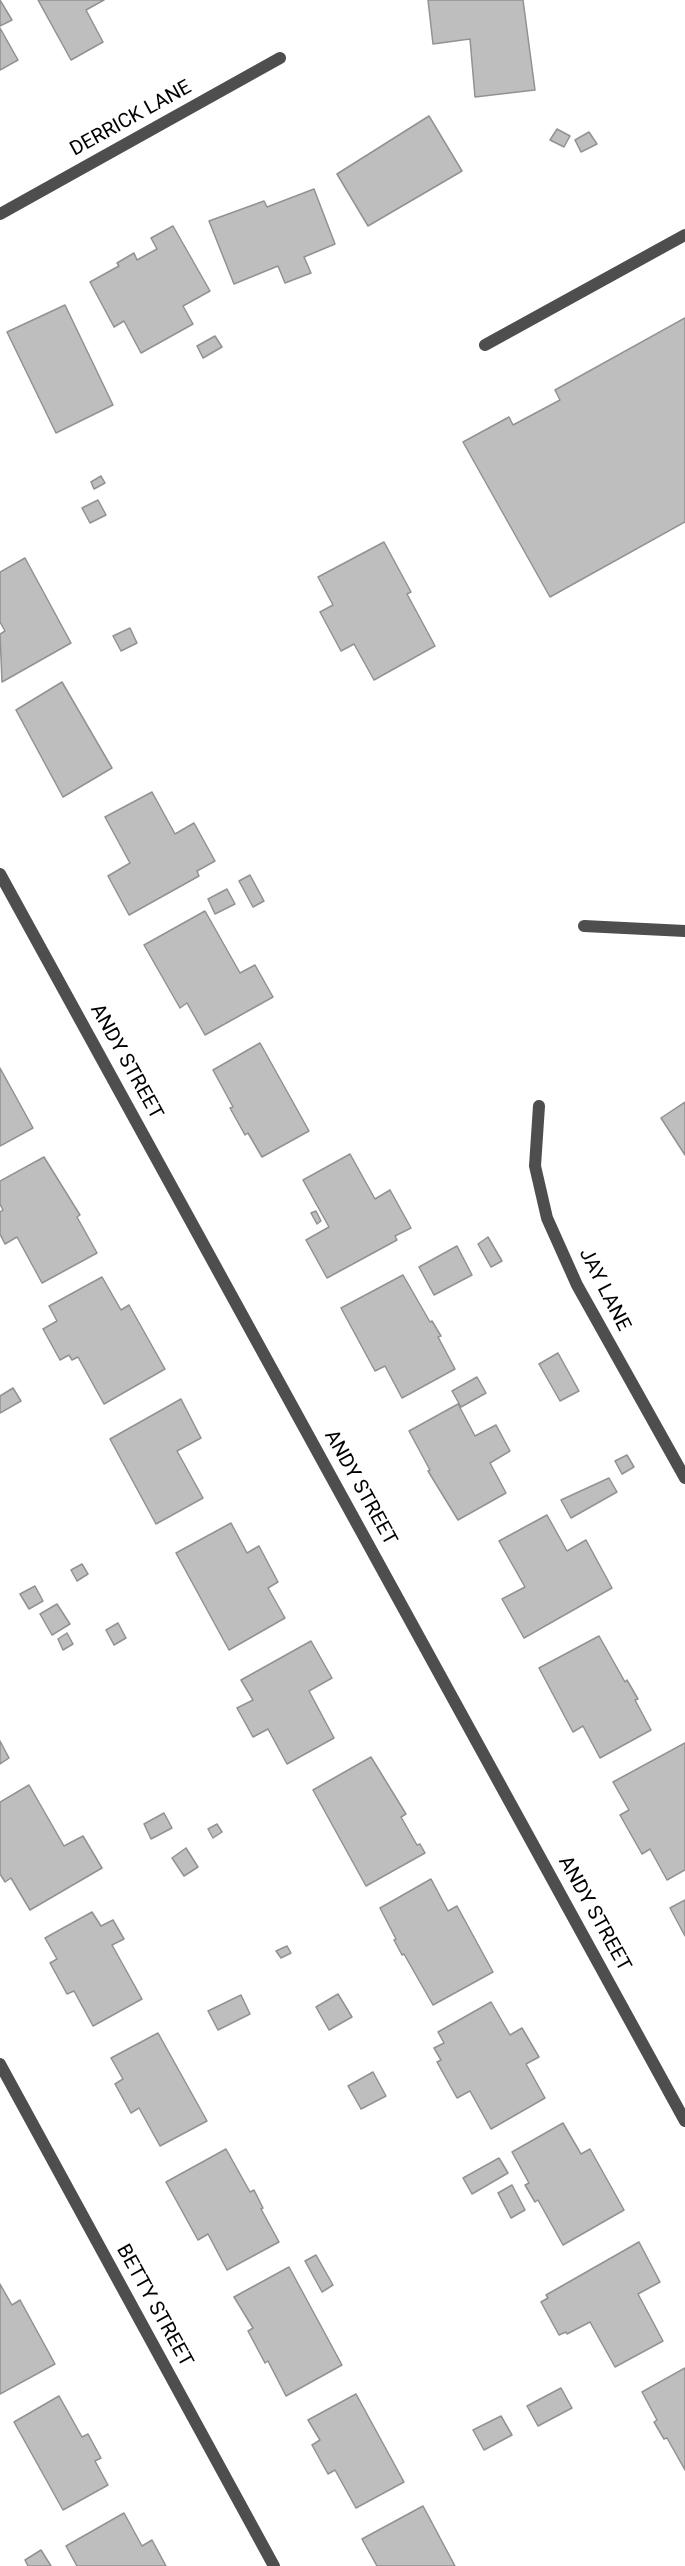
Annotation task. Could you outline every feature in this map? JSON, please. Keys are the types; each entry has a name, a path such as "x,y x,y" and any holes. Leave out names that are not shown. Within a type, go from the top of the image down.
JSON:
{"street":[{"name":"DERRICK LANE","path":"0,214 280,58"},
{"path":"485,345 685,235"},
{"name":"ANDY STREET","path":"0,874 685,2121"},
{"path":"584,926 685,931"},
{"name":"JAY LANE","path":"539,1106 535,1166 547,1218 577,1285 685,1478"},
{"name":"BETTY STREET","path":"0,2064 274,2566"}],"building":[{"path":"0,0 12,20 0,26"},
{"path":"38,0 104,0 86,10 103,42 71,60"},
{"path":"428,0 523,0 535,90 475,97 470,39 433,44"},
{"path":"0,28 18,60 0,70"},
{"path":"429,116 462,171 368,226 337,174"},
{"path":"557,129 570,136 564,147 550,140"},
{"path":"589,132 597,144 581,152 575,140"},
{"path":"314,189 335,244 304,257 311,273 285,283 278,266 234,284 209,221 264,201 267,207"},
{"path":"173,226 210,291 183,306 193,324 141,353 124,321 114,327 90,282 119,266 117,263 134,253 137,260 157,249 151,238"},
{"path":"65,305 113,405 56,433 7,332"},
{"path":"685,318 685,522 550,597 463,442 509,417 513,425 560,400 555,390"},
{"path":"215,336 222,347 203,358 197,346"},
{"path":"101,476 105,483 94,489 91,482"},
{"path":"98,500 106,515 90,523 82,508"},
{"path":"384,542 411,592 407,594 435,646 374,680 354,644 341,651 320,612 333,605 318,577"},
{"path":"25,558 71,643 2,682 0,634 5,631 0,622 0,572"},
{"path":"130,628 137,643 121,651 113,636"},
{"path":"62,682 112,768 63,797 16,710"},
{"path":"152,792 175,834 194,823 215,861 197,871 199,876 129,915 108,876 130,863 105,817"},
{"path":"250,875 264,901 253,907 239,881"},
{"path":"227,889 235,904 215,914 208,899"},
{"path":"205,911 240,973 255,965 273,997 205,1035 187,1003 180,1008 144,945"},
{"path":"260,1043 309,1131 262,1157 248,1133 245,1135 213,1070"},
{"path":"0,1068 33,1128 0,1146"},
{"path":"685,1102 685,1155 661,1118"},
{"path":"350,1154 375,1199 390,1190 411,1228 395,1236 397,1240 327,1278 306,1240 329,1227 303,1180"},
{"path":"44,1157 80,1215 77,1217 97,1253 42,1283 17,1237 5,1244 0,1234 0,1212 3,1210 0,1204 0,1181"},
{"path":"316,1211 321,1221 317,1224 311,1213"},
{"path":"488,1237 502,1261 491,1267 478,1244"},
{"path":"457,1246 472,1275 434,1295 419,1267"},
{"path":"403,1275 430,1322 432,1321 441,1336 438,1337 455,1369 402,1398 385,1366 375,1371 341,1308"},
{"path":"102,1277 121,1310 129,1305 165,1369 104,1404 78,1357 72,1360 69,1355 60,1360 43,1329 57,1321 49,1306"},
{"path":"558,1353 579,1391 560,1401 539,1364"},
{"path":"477,1377 486,1393 461,1407 452,1391"},
{"path":"13,1388 21,1401 0,1413 0,1396"},
{"path":"181,1399 201,1438 177,1451 203,1498 156,1524 110,1439"},
{"path":"458,1404 475,1436 496,1425 510,1451 490,1463 506,1493 458,1520 428,1471 430,1470 409,1431"},
{"path":"627,1455 634,1467 622,1474 615,1461"},
{"path":"609,1478 617,1492 571,1518 561,1500"},
{"path":"547,1515 567,1551 586,1540 612,1588 524,1638 502,1599 525,1587 499,1541"},
{"path":"231,1523 247,1553 259,1546 278,1582 268,1588 285,1618 229,1650 176,1553"},
{"path":"82,1564 88,1574 77,1581 71,1570"},
{"path":"35,1586 43,1601 29,1609 20,1594"},
{"path":"57,1604 70,1624 52,1635 40,1614"},
{"path":"118,1623 126,1638 114,1645 106,1630"},
{"path":"67,1633 73,1644 63,1650 58,1639"},
{"path":"599,1636 625,1682 627,1680 638,1699 635,1700 651,1730 600,1758 583,1726 573,1732 539,1668"},
{"path":"311,1641 332,1678 309,1691 334,1738 287,1764 268,1729 253,1737 237,1708 253,1700 241,1680"},
{"path":"0,1741 9,1758 0,1764"},
{"path":"685,1743 685,1870 667,1880 650,1849 642,1854 620,1815 629,1810 613,1782"},
{"path":"371,1757 406,1814 401,1817 417,1845 420,1844 425,1853 366,1886 313,1790"},
{"path":"29,1785 64,1846 83,1836 102,1868 30,1910 11,1878 5,1882 0,1874 0,1802"},
{"path":"164,1813 172,1828 151,1839 144,1824"},
{"path":"217,1824 222,1832 213,1838 208,1829"},
{"path":"186,1848 198,1867 184,1876 172,1858"},
{"path":"431,1879 448,1911 457,1906 493,1972 433,2005 404,1954 402,1955 380,1908"},
{"path":"685,1900 685,1936 670,1908"},
{"path":"92,1912 101,1926 113,1920 124,1939 112,1945 142,1999 93,2026 74,1991 67,1994 50,1963 57,1959 45,1938"},
{"path":"287,1946 291,1953 281,1958 276,1951"},
{"path":"338,1994 352,2017 329,2030 316,2007"},
{"path":"241,1995 250,2014 218,2030 208,2011"},
{"path":"491,2002 510,2035 522,2028 539,2057 526,2064 545,2098 491,2129 470,2091 457,2098 437,2062 441,2060 434,2048 444,2043 438,2032"},
{"path":"158,2033 207,2121 160,2146 139,2108 131,2113 115,2084 123,2079 111,2058"},
{"path":"373,2072 386,2096 361,2109 348,2086"},
{"path":"563,2123 581,2154 590,2149 624,2210 563,2245 538,2200 535,2202 525,2185 529,2183 512,2152"},
{"path":"226,2149 250,2192 254,2190 263,2208 261,2209 279,2242 227,2270 208,2234 198,2240 166,2182"},
{"path":"499,2158 508,2173 472,2194 463,2178"},
{"path":"512,2185 525,2210 511,2218 498,2193"},
{"path":"639,2242 660,2282 638,2294 663,2341 615,2367 590,2322 567,2334 566,2332 559,2335 541,2302 548,2298 546,2295"},
{"path":"316,2255 333,2285 322,2292 305,2261"},
{"path":"289,2267 342,2365 286,2396 268,2361 265,2363 248,2331 253,2328 234,2297"},
{"path":"0,2284 12,2305 20,2300 55,2364 0,2394"},
{"path":"685,2368 685,2470 667,2438 664,2439 654,2422 657,2420 642,2392"},
{"path":"561,2388 572,2408 538,2426 527,2406"},
{"path":"356,2394 404,2482 356,2508 335,2470 328,2474 312,2445 320,2440 308,2420"},
{"path":"59,2396 82,2437 88,2434 101,2458 95,2461 108,2485 63,2510 14,2422"},
{"path":"501,2416 512,2435 484,2450 473,2430"},
{"path":"423,2506 455,2566 377,2566 362,2539"},
{"path":"124,2513 142,2546 152,2540 166,2566 77,2566 66,2546"},
{"path":"41,2550 51,2566 28,2566 25,2560"}]}
